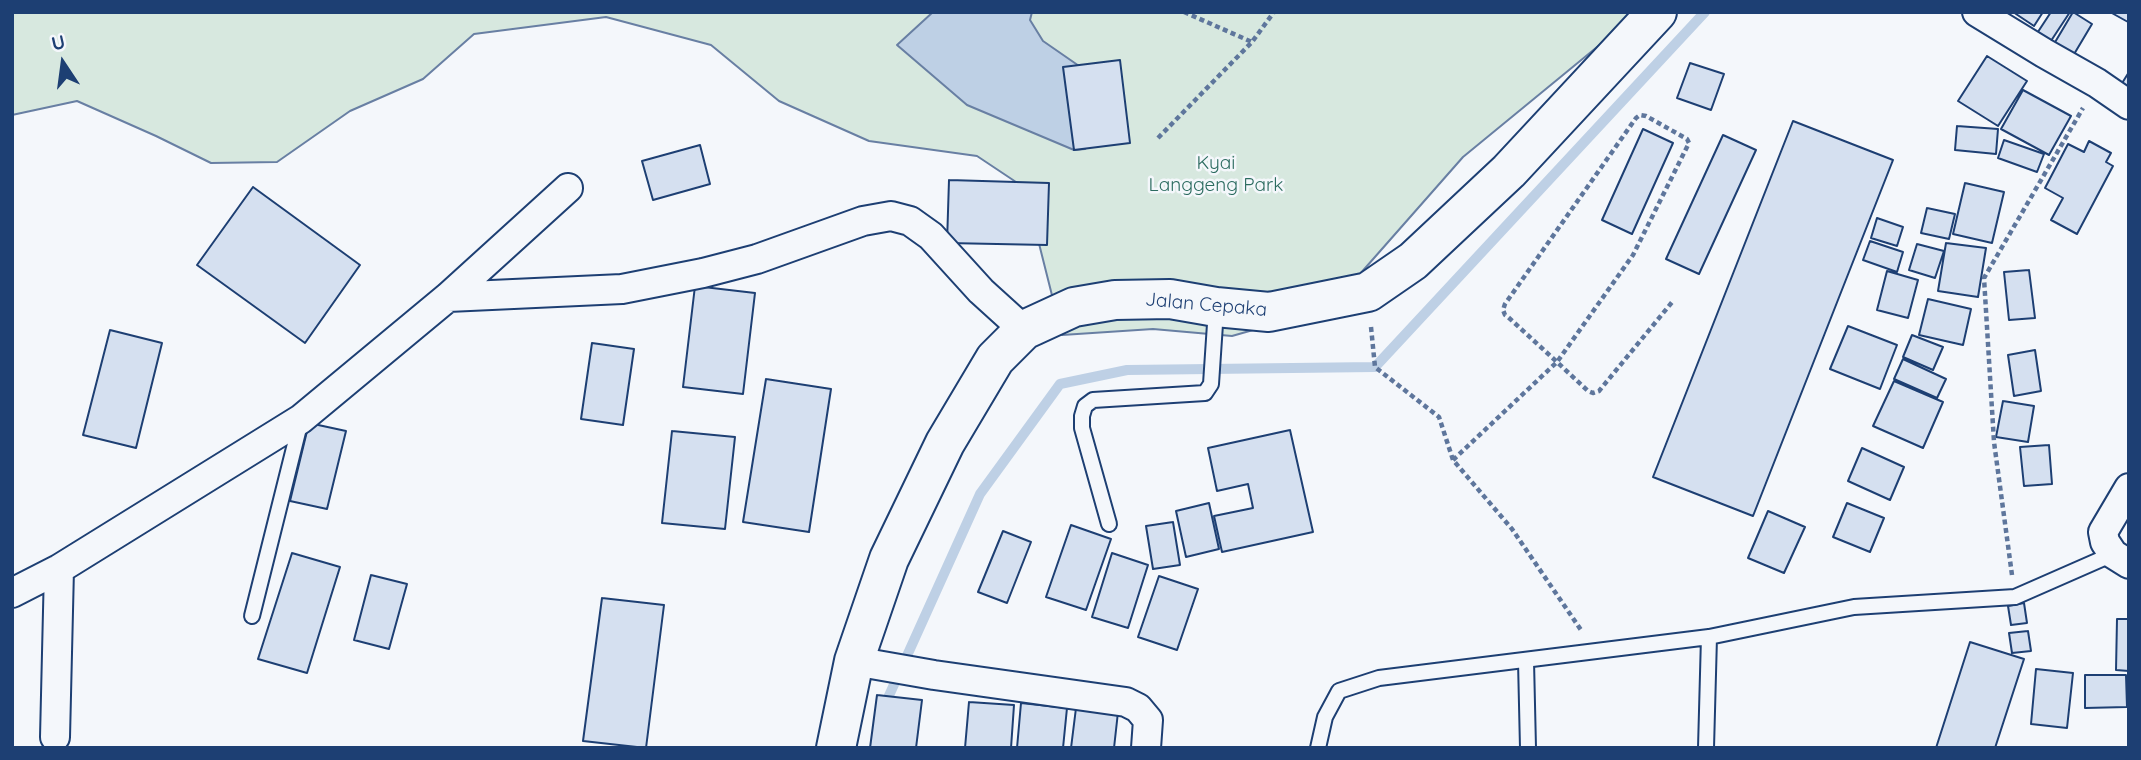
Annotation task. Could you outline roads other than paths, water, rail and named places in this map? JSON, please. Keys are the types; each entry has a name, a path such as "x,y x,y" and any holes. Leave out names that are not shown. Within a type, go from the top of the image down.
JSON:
{"street":[{"name":"Jalan Cepaka","path":"836,748 854,661 889,559 946,443 995,359 1024,330 1074,307 1115,300 1170,299 1269,312 1368,292 1413,261 1509,171 1657,12"},
{"path":"1977,12 2129,105"},
{"path":"12,593 59,569 301,419 448,297 568,188"},
{"path":"448,297 622,289 747,262 863,220 891,216 910,221 931,236 981,291 1024,330"},
{"path":"2121,559 2105,541 2103,532 2129,488"},
{"path":"55,737 59,569"},
{"path":"854,661 1126,702 1138,708 1148,720 1146,748"}],"lane":[{"path":"1110,524 1082,428 1085,406 1093,400 1205,393 1211,384 1216,307"},
{"path":"252,616 301,419"},
{"path":"1318,748 1325,717 1339,691 1379,678 1709,637 1854,607 2015,597 2121,559"},
{"path":"1706,748 1709,637"},
{"path":"1526,661 1528,748"}],"water":[{"path":"933,12 1032,12 1030,20 1043,41 1095,77 1103,132 1085,149 1074,150 967,105 897,45"}],"waterway":[{"path":"886,709 887,700 980,494 1060,384 1127,370 1375,367 1705,12"}],"park label":[{"name":"Kyai Langgeng Park","path":"1216,174"}]}
